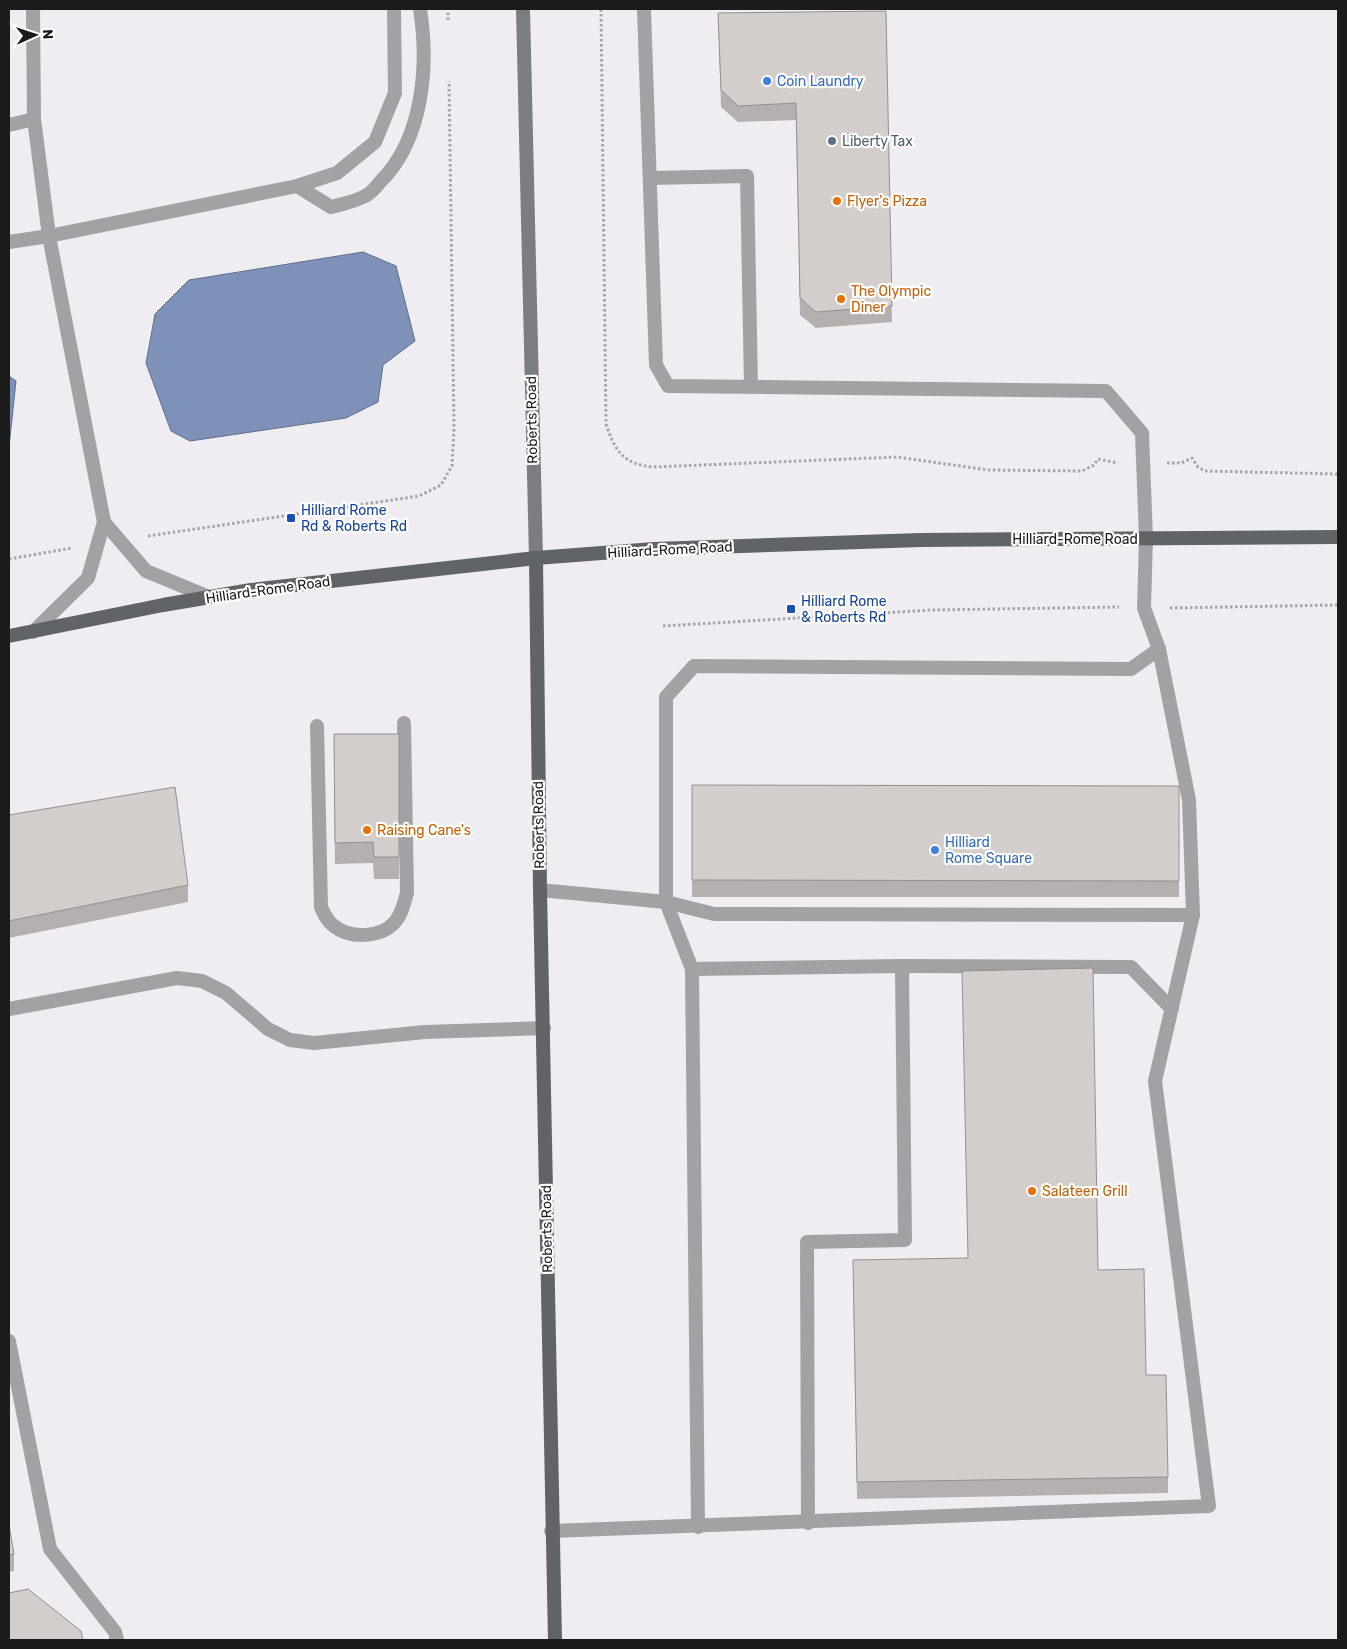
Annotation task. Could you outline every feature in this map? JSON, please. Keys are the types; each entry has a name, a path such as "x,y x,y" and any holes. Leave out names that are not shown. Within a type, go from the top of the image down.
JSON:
{"main road":[{"name":"Roberts Road","path":"523,9 536,558 540,890 555,1640"},
{"name":"Hilliard-Rome Road","path":"9,636 251,590 536,558 654,549 911,540 1338,537"}],"lane":[{"path":"33,9 34,118 49,236 104,522 88,578 33,632"},
{"path":"9,242 49,236 297,186 337,173 376,142 394,93 394,9"},
{"path":"297,186 331,207 367,195 396,166 415,122 424,75 423,27 420,9"},
{"path":"552,1531 808,1523 1209,1506 1155,1081 1193,915 1189,800 1159,649 1144,608 1146,538 1142,433 1106,391 668,386 656,365 644,9"},
{"path":"9,125 34,118"},
{"path":"650,178 747,176 750,386"},
{"path":"104,522 146,571 209,597"},
{"path":"698,1527 692,968 666,902 666,697 694,666 1131,669 1159,649"},
{"path":"317,726 321,907 332,925 341,931 363,935 387,929 395,922 400,914 406,893 404,723"},
{"path":"540,890 666,902 714,914 1193,915"},
{"path":"692,968 902,966 1131,967 1172,1009"},
{"path":"808,1523 807,1242 905,1240 902,966"},
{"path":"9,1010 177,978 202,980 226,993 268,1029 290,1040 314,1042 426,1032 544,1028"},
{"path":"9,1341 50,1549 115,1632 116,1640"}],"path":[{"path":"448,9 448,29"},
{"path":"120,541 419,496 441,486 452,466 454,429 449,79"},
{"path":"9,559 98,544"},
{"path":"663,626 932,610 1338,605"}],"water":[{"path":"363,252 396,266 415,341 383,365 378,402 346,418 190,441 171,431 146,363 155,314 189,280"},
{"path":"9,376 16,381 9,447"}],"building":[{"path":"886,11 892,306 816,312 800,298 796,103 738,106 721,90 718,13"},
{"name":"Raising Cane's","path":"334,734 399,734 399,857 374,857 373,842 335,843"},
{"name":"Hilliard Rome Square","path":"692,785 1179,786 1179,881 692,880"},
{"path":"175,787 188,885 9,921 9,815"},
{"path":"1093,968 1098,1270 1144,1269 1146,1375 1166,1375 1168,1477 857,1482 853,1260 968,1258 962,971"},
{"path":"9,1525 14,1554 9,1555"},
{"path":"28,1589 81,1631 83,1640 9,1640 9,1593"}],"place":[{"name":"Coin Laundry","path":"767,81"},
{"name":"Liberty Tax","path":"832,141"},
{"name":"Flyer's Pizza","path":"837,201"},
{"name":"The Olympic Diner","path":"841,299"},
{"name":"Hilliard Rome Rd & Roberts Rd","path":"291,518"},
{"name":"Hilliard Rome & Roberts Rd","path":"791,609"},
{"name":"Raising Cane's","path":"367,830"},
{"name":"Hilliard Rome Square","path":"935,850"},
{"name":"Salateen Grill","path":"1032,1191"}]}
